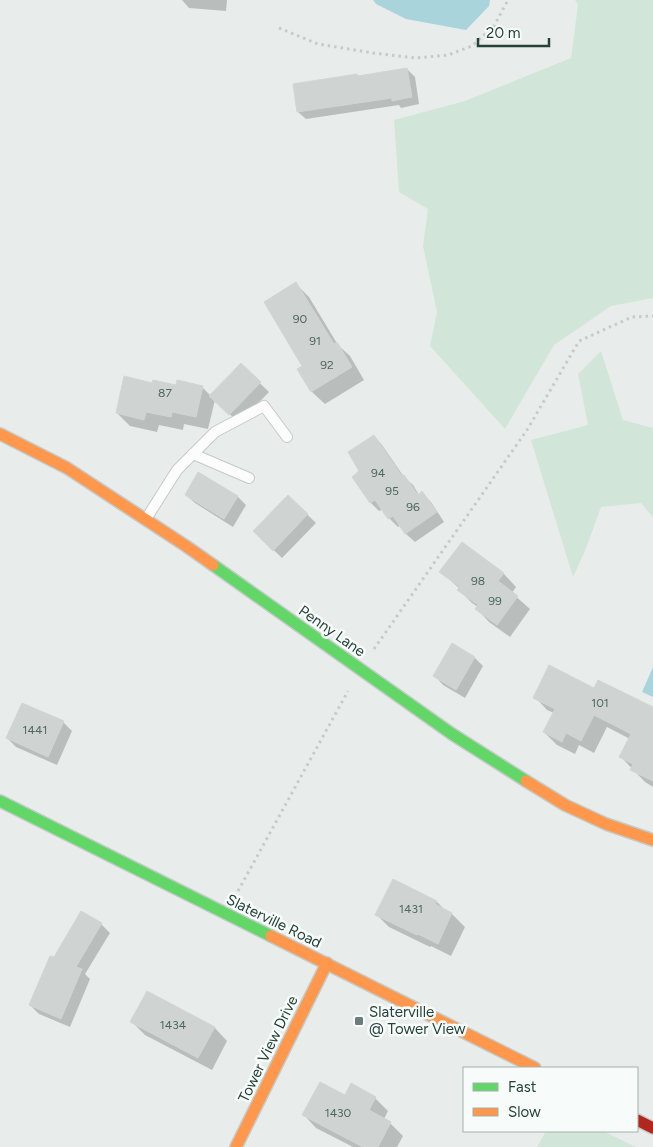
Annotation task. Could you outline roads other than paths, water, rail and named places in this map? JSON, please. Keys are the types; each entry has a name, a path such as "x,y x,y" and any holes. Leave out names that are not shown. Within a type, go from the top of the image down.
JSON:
{"main road":[{"name":"Penny Lane","path":"0,434 66,468 186,546 452,734 544,792 565,805 606,824 653,840"},
{"name":"Slaterville Road","path":"0,801 533,1067"},
{"name":"Tower View Drive","path":"236,1147 327,963"},
{"path":"638,1120 653,1128"}],"lane":[{"path":"146,520 177,470 215,432 264,406 287,437"},
{"path":"193,454 249,478"}],"water":[{"path":"373,0 490,0 489,6 466,30 406,19 376,4"},
{"path":"653,667 653,697 642,692"}],"place":[{"name":"Slaterville @ Tower View","path":"359,1021"}]}
